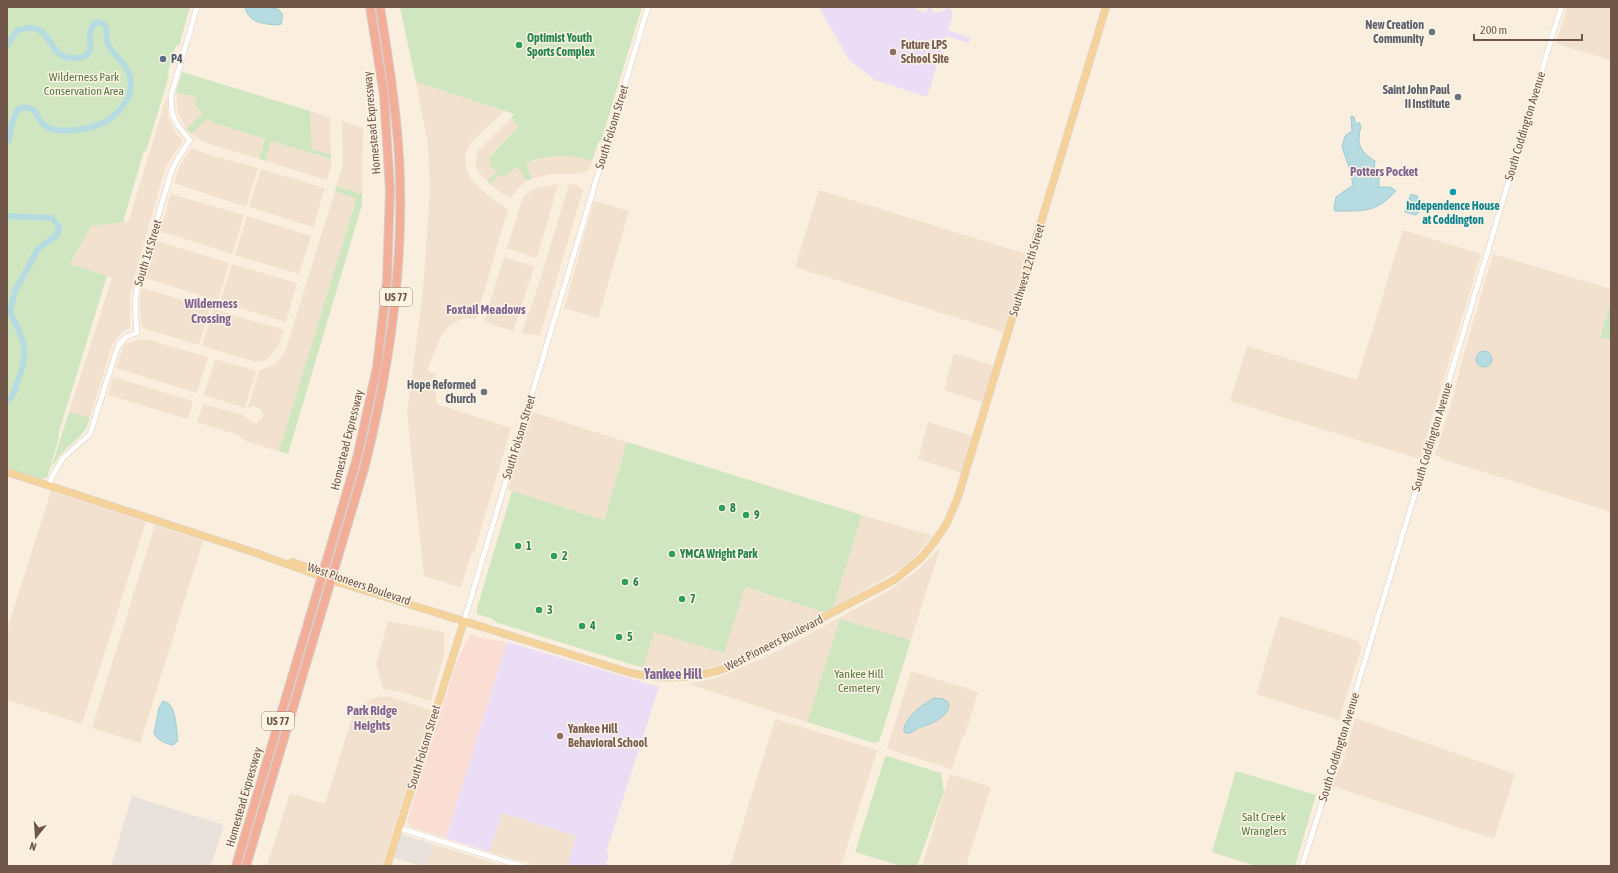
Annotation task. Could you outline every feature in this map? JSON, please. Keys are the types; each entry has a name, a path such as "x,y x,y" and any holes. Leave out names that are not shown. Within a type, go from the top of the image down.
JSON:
{"highway":[{"name":"Homestead Expressway","path":"236,866 357,458 371,397 381,340 388,280 390,213 388,152 384,95 370,7"},
{"name":"Homestead Expressway","path":"246,866 364,469 378,413 388,356 396,297 400,236 399,158 394,98 380,7"}],"main road":[{"name":"Southwest 12th Street","path":"942,531 953,510 964,476 1106,7"},
{"name":"West Pioneers Boulevard","path":"7,472 464,621 641,675 657,677 678,678 706,674 724,669 743,661 887,584 904,573 921,558 942,531"},
{"name":"South Folsom Street","path":"387,866 464,621"}],"street":[{"name":"South 1st Street","path":"49,485 53,475 64,458 90,434 118,346 126,337 137,333 135,303 138,282 172,170 190,140 175,120 172,112 171,96 197,7"},
{"name":"South Folsom Street","path":"464,621 648,7"},
{"name":"South Coddington Avenue","path":"1302,866 1330,780 1561,7"},
{"path":"399,828 521,866"}],"shaded area":[{"name":"Future LPS School Site","path":"819,7 914,7 919,11 926,12 928,7 933,7 932,13 941,12 949,7 953,14 948,30 970,38 969,43 946,36 927,97 875,80 849,60"},
{"path":"1567,7 1611,7 1611,60 1556,44"},
{"name":"Foxtail Meadows","path":"416,82 504,111 470,144 465,155 468,174 473,181 493,200 508,209 476,319 465,318 453,323 446,329 440,338 427,370 436,374 434,381 437,404 511,428 474,552 472,552 461,587 424,576 407,413 423,292 430,191 428,145"},
{"path":"176,92 195,97 196,106 202,115 186,129 178,113"},
{"path":"167,95 168,116 176,133 183,141 168,163 163,175 130,297 130,328 121,333 112,345 90,418 69,412 112,278 70,264 91,226 123,222 128,223"},
{"path":"310,111 330,118 331,155 312,149"},
{"path":"511,118 519,126 490,154 489,162 497,171 487,181 480,174 475,165 478,151"},
{"path":"208,119 214,123 265,139 259,159 206,143 191,134"},
{"path":"342,121 363,128 362,194 336,186 343,165"},
{"path":"271,141 331,159 331,166 327,180 265,161"},
{"path":"192,148 207,154 258,168 246,207 174,183 180,165"},
{"path":"576,156 592,161 590,169 587,172 573,174 551,174 532,179 526,163 548,157"},
{"path":"519,167 527,181 518,188 511,199 490,184 500,174 508,173"},
{"path":"261,169 325,188 313,227 249,207"},
{"path":"558,184 537,258 507,248 524,196 536,188"},
{"name":"Foxtail Meadows","path":"569,184 577,185 583,190 540,335 525,334 522,333 540,280"},
{"path":"819,190 1026,254 1003,332 795,267"},
{"path":"335,191 355,198 355,203 279,451 251,443 238,435 197,422 203,404 243,415 252,422 257,423 262,419 263,414 260,409 254,406 248,408 259,371 275,364 285,352"},
{"path":"171,194 244,215 232,254 160,231"},
{"path":"594,201 629,211 598,318 564,308"},
{"path":"247,216 311,236 299,274 235,255"},
{"path":"1403,230 1481,254 1420,459 1230,401 1247,346 1357,380"},
{"path":"157,241 229,263 218,301 146,278"},
{"path":"1493,254 1611,289 1611,301 1600,336 1611,340 1611,512 1445,460 1435,455 1454,394 1461,364"},
{"name":"Foxtail Meadows","path":"504,257 534,267 513,331 484,322"},
{"path":"232,264 297,283 286,322 220,302"},
{"path":"142,288 210,308 199,345 142,328 140,298"},
{"path":"213,309 284,330 278,347 266,360 256,362 202,346"},
{"path":"139,339 149,340 208,357 197,393 116,368 124,345"},
{"path":"954,353 994,366 983,403 944,390"},
{"path":"215,359 256,371 245,408 204,395"},
{"path":"113,377 193,401 188,419 108,395"},
{"path":"532,412 627,442 604,520 508,490"},
{"path":"928,422 973,436 962,473 918,459"},
{"path":"51,491 146,522 82,724 7,700 7,630"},
{"path":"862,515 933,536 913,559 901,569 833,608"},
{"path":"155,525 203,541 140,743 92,728"},
{"path":"940,548 911,640 840,619 807,722 688,684 716,678 778,651 888,591 918,570"},
{"path":"744,587 823,612 741,657 720,665 700,670 676,673 642,671 654,632 724,652"},
{"path":"1280,616 1359,641 1358,645 1362,646 1339,720 1256,694"},
{"path":"388,621 444,632 444,655 431,701 405,693 383,689 376,664"},
{"path":"470,634 485,639 507,642 446,838 410,827 407,821 456,663"},
{"name":"Yankee Hill Behavioral School","path":"507,642 659,687 606,852 609,854 605,866 567,866 576,836 502,813 490,852 446,838"},
{"path":"911,671 978,692 965,735 963,735 952,769 887,749"},
{"path":"388,696 431,710 382,866 267,866 290,793 325,804 352,718 360,707 373,698"},
{"path":"1355,718 1515,774 1494,839 1332,786 1344,757"},
{"path":"775,719 877,750 841,866 730,866"},
{"path":"950,774 991,787 966,866 922,866"},
{"path":"132,796 224,825 211,866 111,866"},
{"path":"502,813 576,836 567,866 538,866 490,852"},
{"path":"401,834 433,844 427,866 421,866 394,858"},
{"path":"433,844 504,866 427,866"}],"green space":[{"name":"Wilderness Park Conservation Area","path":"7,7 190,7 179,46 176,45 167,75 169,76 146,152 144,151 123,222 91,226 70,264 107,276 58,435 59,437 47,478 36,479 7,469"},
{"name":"Optimist Youth Sports Complex","path":"400,7 642,7 601,141 599,141 592,161 584,158 567,156 542,158 526,163 532,179 527,181 518,167 503,177 500,174 490,184 487,181 497,171 490,165 489,157 519,126 511,118 514,114 416,82"},
{"path":"182,72 310,111 312,149 331,155 331,159 271,141 265,161 259,159 265,139 214,123 208,119 191,134 186,129 202,114 196,106 195,97 176,92"},
{"path":"336,186 362,194 362,205 288,454 279,451 355,203 355,198 335,191"},
{"path":"1611,301 1611,340 1600,337"},
{"path":"69,412 90,418 83,433 63,452 51,468"},
{"name":"YMCA Wright Park","path":"627,442 862,515 833,608 823,612 745,587 724,653 654,632 643,668 498,623 490,618 477,614 477,608 512,491 604,520"},
{"name":"Yankee Hill Cemetery","path":"840,619 911,640 879,742 874,743 807,722"},
{"path":"887,756 941,773 944,792 917,866 901,866 855,852 885,757"},
{"name":"Salt Creek Wranglers","path":"1236,771 1316,795 1295,866 1256,866 1212,852"}],"water":[{"path":"245,7 271,7 276,9 282,14 281,24 274,25 258,22 250,17"},
{"path":"1351,116 1354,117 1356,125 1359,122 1361,127 1359,138 1360,147 1370,158 1375,161 1374,170 1379,177 1379,187 1390,187 1396,191 1389,198 1375,207 1354,211 1335,211 1334,208 1336,197 1353,185 1350,170 1342,147 1345,136 1352,131"},
{"path":"1411,194 1417,196 1419,200 1421,210 1416,215 1405,212"},
{"path":"1484,351 1491,356 1492,359 1487,366 1484,367 1477,362 1476,359 1481,352"},
{"path":"934,698 943,699 948,702 949,707 944,715 934,722 911,733 904,732 906,722 914,712"},
{"path":"163,701 168,703 171,707 175,718 178,741 173,745 157,738 154,733 159,708"}],"waterway":[{"path":"7,45 17,31 28,28 36,29 45,35 61,55 69,58 80,58 89,53 91,28 97,22 101,23 106,27 109,47 125,66 131,81 131,88 126,101 110,119 104,122 78,130 69,131 51,129 45,126 32,109 18,109 12,123 9,140 7,141"},
{"path":"7,216 52,218 59,227 57,235 38,249 15,291 10,313 22,339 24,347 24,363 15,391 7,401"}],"place":[{"name":"New Creation Community","path":"1432,32"},
{"name":"Optimist Youth Sports Complex","path":"519,45"},
{"name":"Future LPS School Site","path":"893,52"},
{"name":"P4","path":"163,59"},
{"name":"Saint John Paul II Institute","path":"1458,97"},
{"name":"Independence House at Coddington","path":"1453,192"},
{"name":"Hope Reformed Church","path":"484,392"},
{"name":"8","path":"722,508"},
{"name":"9","path":"746,515"},
{"name":"1","path":"518,546"},
{"name":"YMCA Wright Park","path":"672,554"},
{"name":"2","path":"554,556"},
{"name":"6","path":"625,582"},
{"name":"7","path":"682,599"},
{"name":"3","path":"539,610"},
{"name":"4","path":"582,626"},
{"name":"5","path":"619,637"},
{"name":"Yankee Hill Behavioral School","path":"560,736"}],"district":[{"name":"Potters Pocket","path":"1384,171"},
{"name":"Foxtail Meadows","path":"486,309"},
{"name":"Wilderness Crossing","path":"211,310"},
{"name":"Yankee Hill","path":"673,674"},
{"name":"Park Ridge Heights","path":"372,718"}]}
